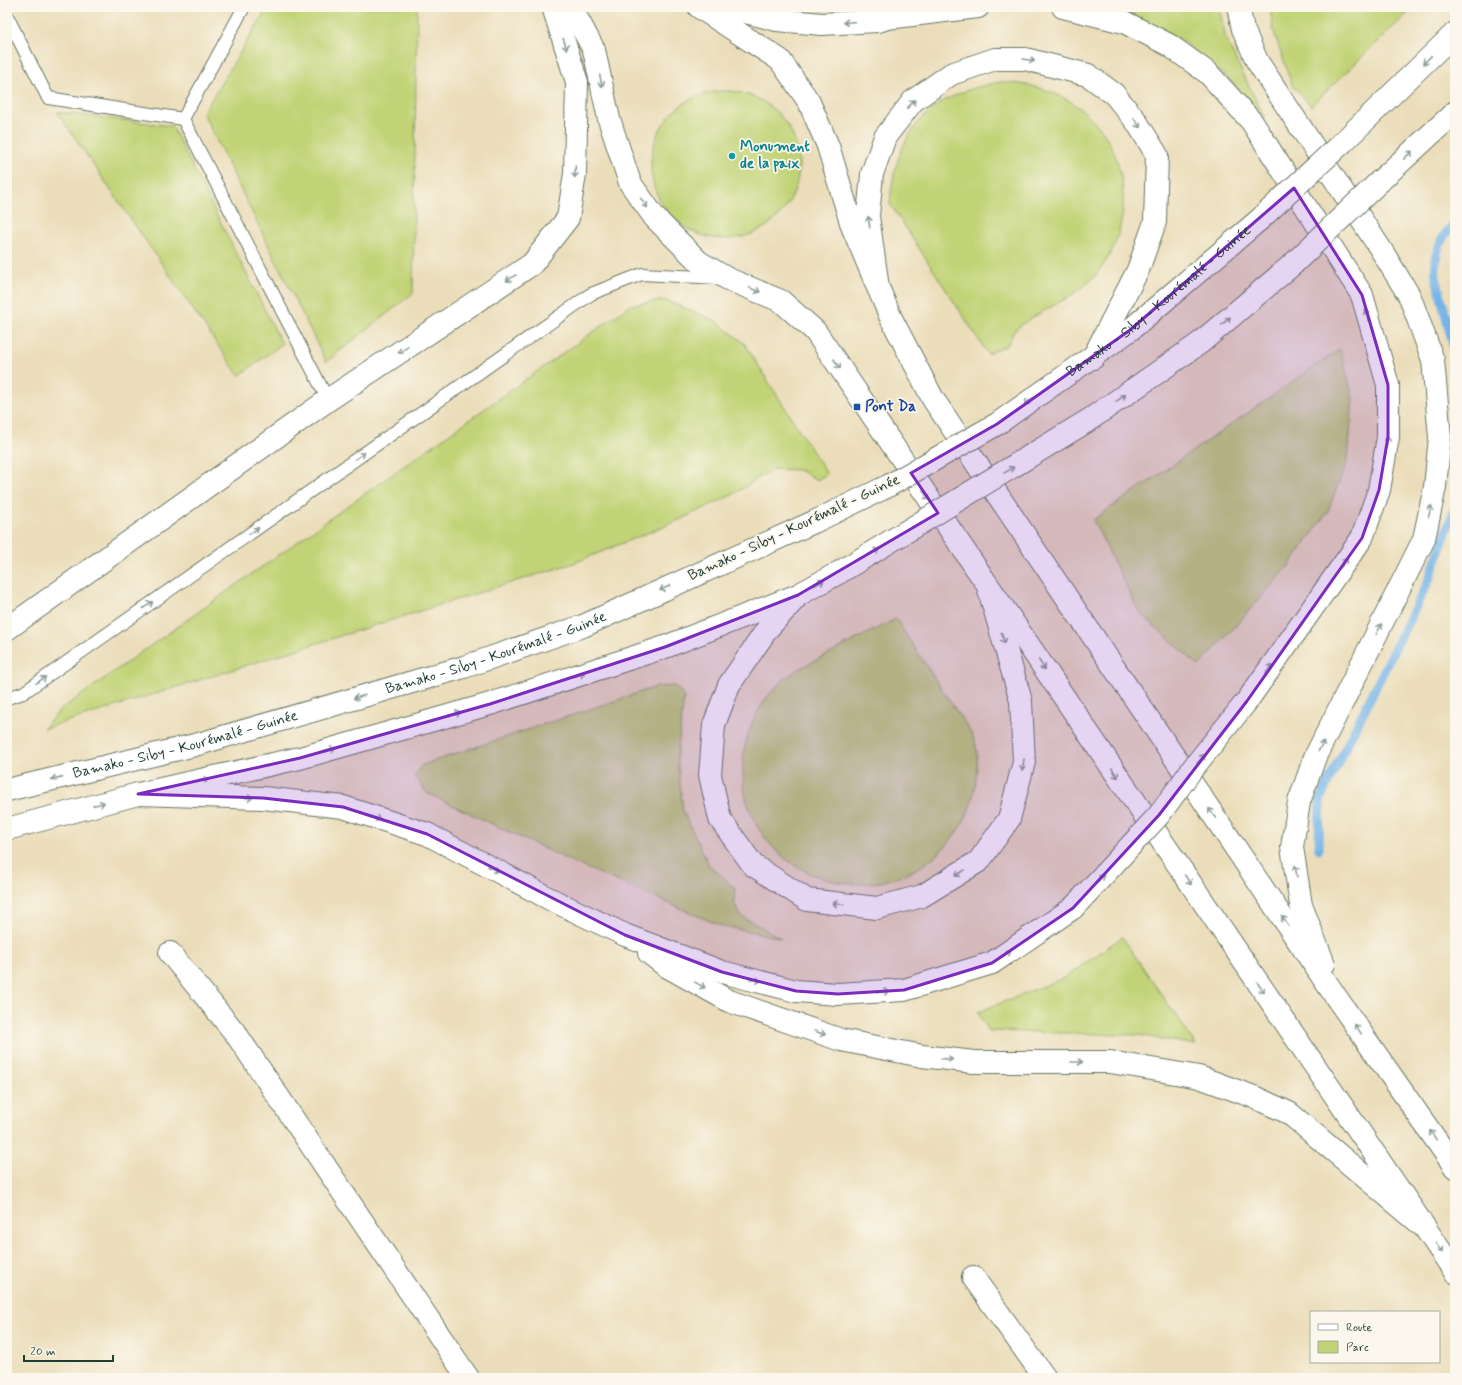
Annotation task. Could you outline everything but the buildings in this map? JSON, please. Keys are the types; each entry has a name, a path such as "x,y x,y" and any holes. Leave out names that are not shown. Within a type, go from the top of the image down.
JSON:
{"main road":[{"path":"7,629 328,400 532,264 568,218 575,174 577,82 553,7"},
{"path":"571,7 594,50 609,119 630,183 655,218 699,262 728,279 781,301 816,332 1455,1272"},
{"path":"699,7 780,60 809,102 828,146 852,226 891,318 933,399 1338,1000 1455,1167"},
{"path":"724,7 777,20 822,24 878,21 887,18 978,7"},
{"path":"138,794 263,798 343,807 427,834 550,899 625,935 722,972 796,991 838,994 904,990 992,963 1073,908 1159,815 1193,768 1247,701 1362,538 1379,490 1388,437 1388,385 1362,295 1252,122 1208,73 1169,44 1124,22 1062,7"},
{"path":"1238,7 1243,29 1257,61 1380,248 1410,297 1433,360 1440,437 1436,487 1424,539 1315,757 1299,802 1292,847 1301,905 1338,1000"},
{"name":"Bamako - Siby - Kourémalé - Guinée","path":"7,790 195,745 464,667 583,626 816,521 888,486 998,424 1130,330 1259,220 1455,33"},
{"path":"878,288 868,216 872,174 885,137 913,101 951,74 995,59 1025,59 1088,75 1114,94 1136,121 1157,155 1155,222 1138,270 1092,358"},
{"path":"7,829 138,794 300,758 490,704 665,646 798,595 840,572 1089,420 1200,343 1293,264 1455,112"},
{"path":"798,595 768,628 729,685 714,725 710,775 720,819 753,865 807,900 877,908 922,896 979,861 1009,819 1024,762 1021,701 988,587"},
{"path":"625,935 666,966 729,1001 841,1040 922,1056 974,1062 1110,1062 1199,1077 1254,1097 1289,1113 1422,1225"},
{"path":"170,953 236,1034 463,1376"},
{"path":"973,1277 1045,1378"}],"lane":[{"path":"183,119 244,7"},
{"path":"7,16 48,98 183,119"},
{"path":"183,119 328,400"},
{"path":"7,698 23,693 591,294 642,274 728,279"}],"path":[{"path":"1273,7 1290,9 1305,7"}],"highlighted area":[{"path":"1294,188 1362,295 1388,385 1388,437 1379,490 1362,538 1247,701 1159,815 1073,908 992,963 904,990 838,994 796,991 722,972 625,935 427,834 343,807 263,798 138,794 300,758 490,704 665,647 798,595 938,513 911,473 997,424 1130,330"}],"green space":[{"path":"268,7 417,7 413,293 326,362 203,113"},
{"path":"1110,7 1219,7 1226,40 1265,118 1229,79 1182,41"},
{"path":"1270,7 1414,7 1311,106 1292,85 1273,29"},
{"path":"1001,82 1032,86 1061,96 1086,113 1097,124 1106,137 1116,157 1121,178 1123,200 1121,221 1115,242 1106,261 1092,279 1075,293 1022,324 1016,329 1007,345 988,354 890,204 893,178 899,156 909,136 921,120 936,106 954,95 976,87"},
{"path":"732,91 746,94 766,103 782,118 787,124 796,144 799,165 798,179 790,200 787,206 772,222 766,227 746,236 732,239 718,239 704,236 684,227 663,206 652,179 651,158 654,144 663,124 684,103 711,92"},
{"path":"57,112 172,126 282,344 239,376"},
{"path":"665,300 716,321 744,343 827,474 817,480 799,470 773,469 732,495 679,520 574,563 43,729 60,710 631,305"},
{"path":"1340,349 1353,398 1348,459 1327,513 1289,566 1199,666 1139,612 1093,520"},
{"path":"896,619 974,739 977,768 971,804 964,821 935,856 899,877 860,884 822,878 788,861 762,833 746,797 744,752 748,733 760,707 778,685 790,675 810,663"},
{"path":"675,686 684,697 677,756 683,811 709,865 735,888 734,903 741,916 781,938 719,925 568,860 427,793 414,776 422,765 656,687"},
{"path":"1122,937 1196,1045 1137,1035 988,1031 978,1012 1066,977"}],"waterway":[{"path":"1455,223 1441,241 1436,262 1436,277 1455,353"},
{"path":"1319,849 1320,799 1429,580 1455,507"}],"place":[{"name":"Monument de la paix","path":"732,156"},
{"name":"Pont Da","path":"857,407"}]}
